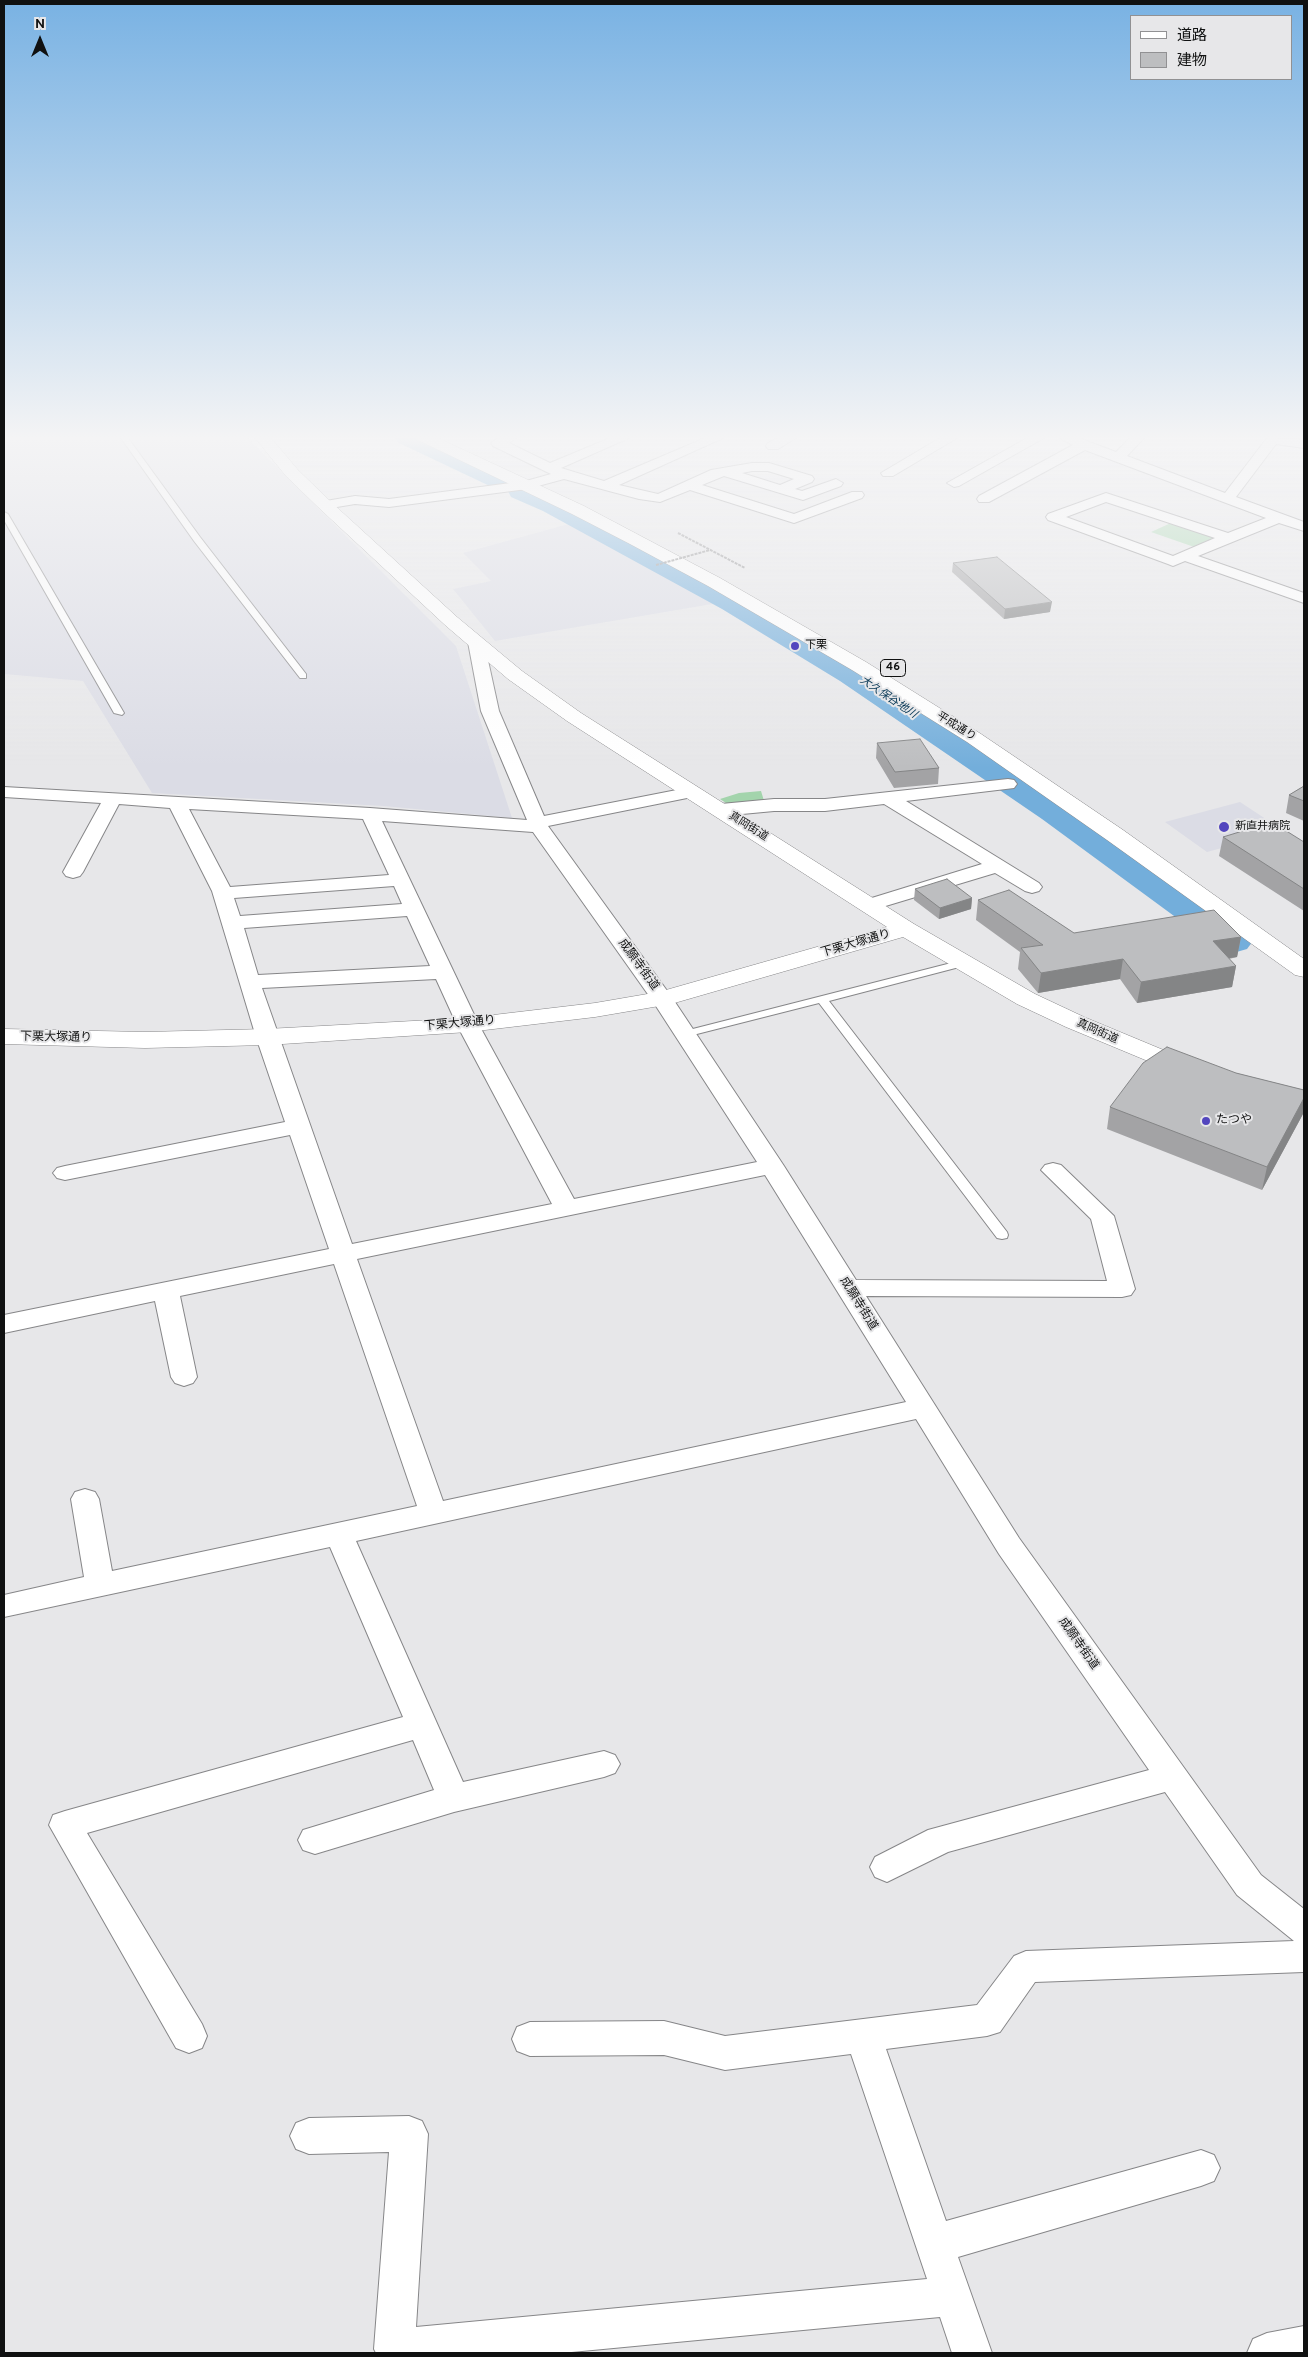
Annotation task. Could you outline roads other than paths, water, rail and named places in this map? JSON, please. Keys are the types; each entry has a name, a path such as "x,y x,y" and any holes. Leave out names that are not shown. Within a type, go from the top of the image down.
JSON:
{"main road":[{"name":"真岡街道","path":"372,548 514,675 574,717 906,929 1026,999 1205,1075"},
{"name":"平成通り","path":"648,548 714,582 858,666 974,738 1116,835 1304,970"},
{"name":"平成通り","path":"680,548 879,659 1093,798 1266,920"},
{"name":"下栗大塚通り","path":"4,1037 145,1040 268,1037 468,1024 595,1010 662,999 906,929"}],"street":[{"path":"1137,548 1173,561 1204,548"},
{"path":"1185,556 1304,598"},
{"name":"成願寺街道","path":"476,642 490,710 538,825 662,999 772,1166 1009,1546 1249,1885 1304,1929"},
{"path":"721,810 774,805 825,805 1008,784"},
{"path":"4,792 538,825 692,792"},
{"path":"888,798 1032,887"},
{"path":"73,872 113,799"},
{"path":"177,803 222,893 268,1037 434,1515"},
{"path":"370,814 468,1024 567,1209"},
{"path":"869,905 997,866"},
{"path":"222,893 400,880"},
{"path":"232,923 414,909"},
{"path":"250,982 443,972"},
{"path":"65,1173 299,1126"},
{"path":"4,1324 772,1166"},
{"path":"848,1288 1122,1289 1102,1216 1053,1170"},
{"path":"166,1291 184,1377"},
{"path":"4,1606 434,1515 923,1408"},
{"path":"85,1498 100,1586"},
{"path":"339,1535 454,1798"},
{"path":"189,2036 65,1825 422,1725"},
{"path":"315,1840 454,1798 604,1764"},
{"path":"887,1867 940,1840 1172,1777"},
{"path":"530,2039 664,2038 725,2053 987,2020 1026,1967 1304,1956"},
{"path":"863,2036 972,2353"},
{"path":"309,2136 409,2134 394,2349 953,2296"},
{"path":"935,2244 1201,2168"},
{"path":"1267,2353 1304,2346"}],"lane":[{"path":"23,548 118,713"},
{"path":"204,548 303,676"},
{"path":"685,1034 962,963"},
{"path":"822,999 1002,1235"}],"waterway":[{"name":"大久保谷地川","path":"632,548 733,603 851,674 1055,811 1233,941"}],"place":[{"name":"下栗","path":"795,646"},
{"name":"新直井病院","path":"1224,827"},
{"name":"たつや","path":"1206,1121"}]}
